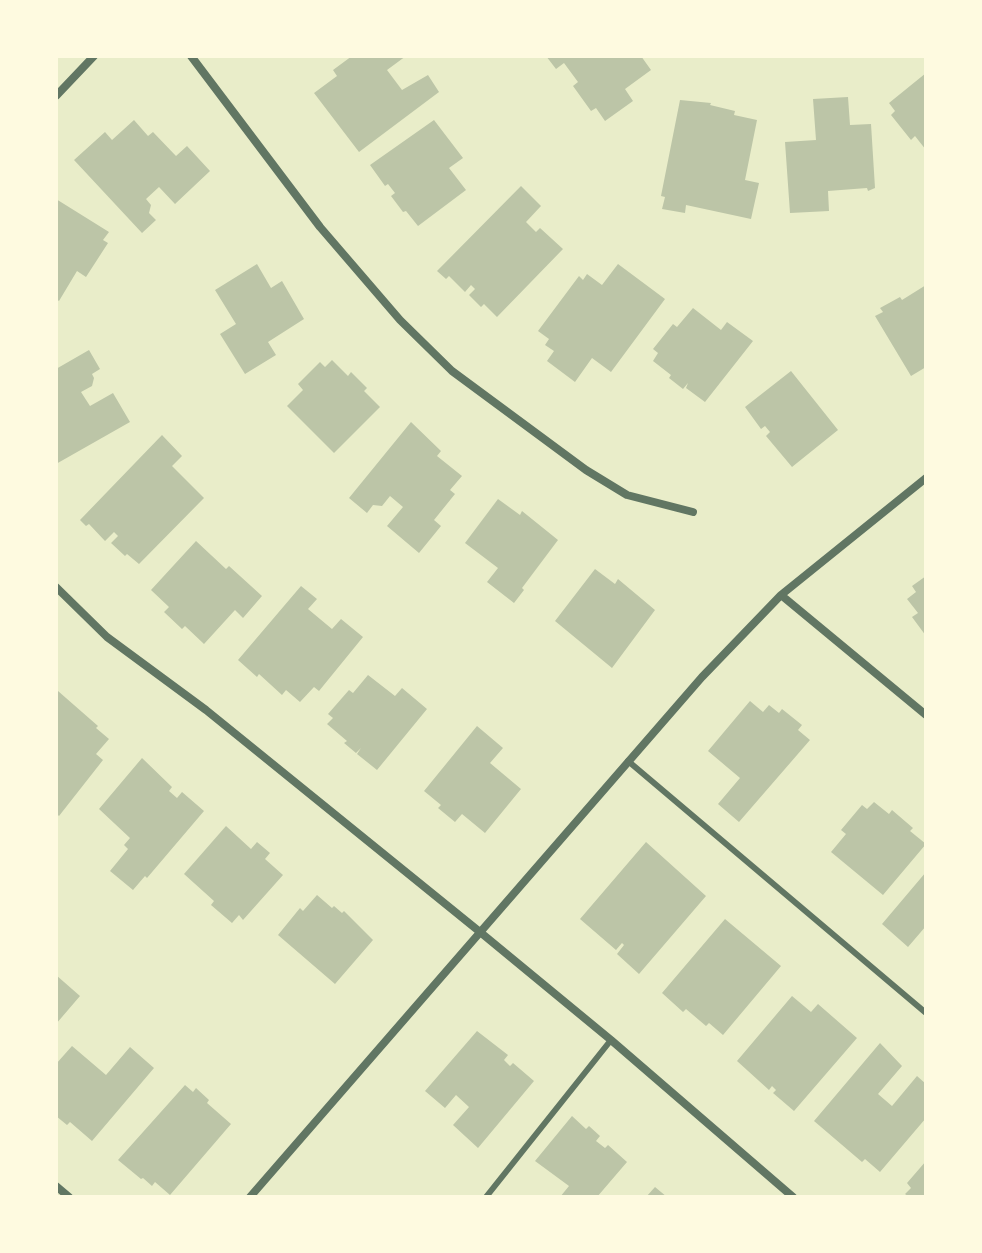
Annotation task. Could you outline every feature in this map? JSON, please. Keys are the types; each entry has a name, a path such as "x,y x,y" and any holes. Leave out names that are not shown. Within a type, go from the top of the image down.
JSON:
{"street":[{"path":"56,96 94,56"},
{"path":"191,56 320,227 400,320 452,371 586,470 627,495 693,512"},
{"path":"250,1197 702,677 781,595 926,478"},
{"path":"56,587 107,637 206,710 480,932 793,1197"},
{"path":"781,595 926,715"},
{"path":"56,1186 69,1197"}],"lane":[{"path":"628,761 926,1013"},
{"path":"486,1197 611,1040"}],"building":[{"path":"352,56 406,56 387,70 402,90 428,75 439,92 359,152 314,93 337,76 333,70"},
{"path":"546,56 641,56 651,70 625,89 633,101 605,121 596,108 591,111 573,86 578,82 564,63 556,69"},
{"path":"926,73 926,150 915,136 911,140 891,115 895,111 889,103"},
{"path":"848,97 850,125 871,124 875,188 868,191 867,188 828,191 829,211 790,213 785,142 816,140 813,99"},
{"path":"680,100 711,103 735,111 734,115 757,120 745,180 759,183 751,219 686,205 685,213 662,209 665,197 661,196"},
{"path":"134,120 148,136 153,132 176,156 187,146 210,171 175,204 159,187 146,199 151,205 149,213 156,220 142,233 74,160 105,132 112,140"},
{"path":"434,120 463,158 449,168 466,190 418,226 406,211 403,212 391,196 395,193 388,184 385,186 370,165"},
{"path":"521,186 541,206 526,222 536,232 540,228 563,249 497,317 469,295 475,289 471,285 465,292 449,276 446,279 437,271"},
{"path":"56,199 109,232 103,240 108,243 86,277 77,271 59,301 56,299"},
{"path":"257,264 271,288 282,281 304,319 268,342 276,355 245,374 220,334 236,324 215,290"},
{"path":"618,264 665,299 611,372 592,358 575,382 547,361 554,351 545,345 549,339 538,331 579,276 583,280 587,274 602,285"},
{"path":"926,285 926,367 911,376 875,316 883,312 880,308 900,297 902,300"},
{"path":"693,308 721,330 727,322 753,341 705,402 686,388 688,383 683,389 653,361 658,353 653,349 673,324 677,327"},
{"path":"89,350 100,369 92,374 92,386 81,392 90,406 113,393 130,422 56,464 56,369"},
{"path":"332,360 348,376 351,372 380,407 334,453 287,406 303,390 298,384 320,362 325,367"},
{"path":"791,371 838,430 792,467 766,436 770,432 765,426 761,429 745,407"},
{"path":"411,422 441,451 437,456 462,476 450,490 455,494 434,520 441,526 419,553 387,526 403,507 390,496 382,506 373,505 367,513 349,498"},
{"path":"162,435 182,456 172,466 204,498 139,564 111,543 118,536 114,532 105,541 89,524 86,526 80,520"},
{"path":"498,499 520,515 522,511 558,540 514,603 487,582 498,568 465,543"},
{"path":"196,541 262,596 243,618 235,610 204,644 164,612 169,607 151,590"},
{"path":"595,569 615,584 618,579 655,610 612,668 555,621"},
{"path":"926,576 926,636 912,617 918,613 907,599 916,592 912,586"},
{"path":"301,586 317,599 308,609 332,629 341,619 363,637 319,691 314,687 300,702 286,690 282,695 238,660"},
{"path":"368,675 395,696 402,688 427,709 377,770 357,754 361,748 356,753 327,724 333,718 328,714 349,690 353,693"},
{"path":"58,691 109,739 96,754 103,760 59,816 56,813"},
{"path":"750,701 763,712 769,705 779,713 782,709 802,725 798,730 810,740 739,822 718,804 740,778 708,751"},
{"path":"477,726 503,748 490,763 521,789 485,833 462,814 455,822 424,791"},
{"path":"142,758 172,787 169,791 177,798 182,792 204,811 133,890 110,871 128,849 124,845 130,838 99,809"},
{"path":"874,802 889,814 892,810 926,844 883,895 831,852 846,834 841,830 862,805 867,809"},
{"path":"226,826 251,849 257,842 270,853 265,859 283,875 243,920 239,915 232,923 211,905 214,901 184,874"},
{"path":"646,842 706,896 639,974 617,954 624,945 622,943 616,950 580,919"},
{"path":"926,872 926,926 908,947 882,924"},
{"path":"317,895 332,908 334,906 342,913 344,911 373,940 335,984 278,935 300,908 303,911"},
{"path":"725,919 781,966 723,1035 709,1023 706,1026 686,1009 683,1012 662,993"},
{"path":"56,975 80,996 56,1024"},
{"path":"792,996 811,1012 818,1004 857,1038 794,1111 773,1093 776,1090 772,1086 769,1090 737,1061"},
{"path":"477,1031 508,1055 504,1060 510,1066 513,1063 534,1081 478,1148 453,1125 469,1107 456,1095 445,1108 425,1091"},
{"path":"880,1043 902,1066 878,1094 892,1106 917,1076 926,1084 926,1118 880,1172 865,1159 862,1162 814,1121"},
{"path":"72,1046 106,1075 130,1047 154,1068 92,1141 70,1122 67,1125 56,1116 56,1064"},
{"path":"185,1085 193,1092 196,1088 209,1100 207,1103 231,1124 170,1195 155,1182 152,1186 141,1179 118,1160"},
{"path":"572,1116 586,1129 589,1126 600,1136 596,1141 605,1148 608,1145 627,1162 597,1197 560,1197 569,1186 535,1161"},
{"path":"926,1161 926,1197 909,1197 905,1194 911,1188 907,1183"},
{"path":"655,1187 667,1197 646,1197"}]}
